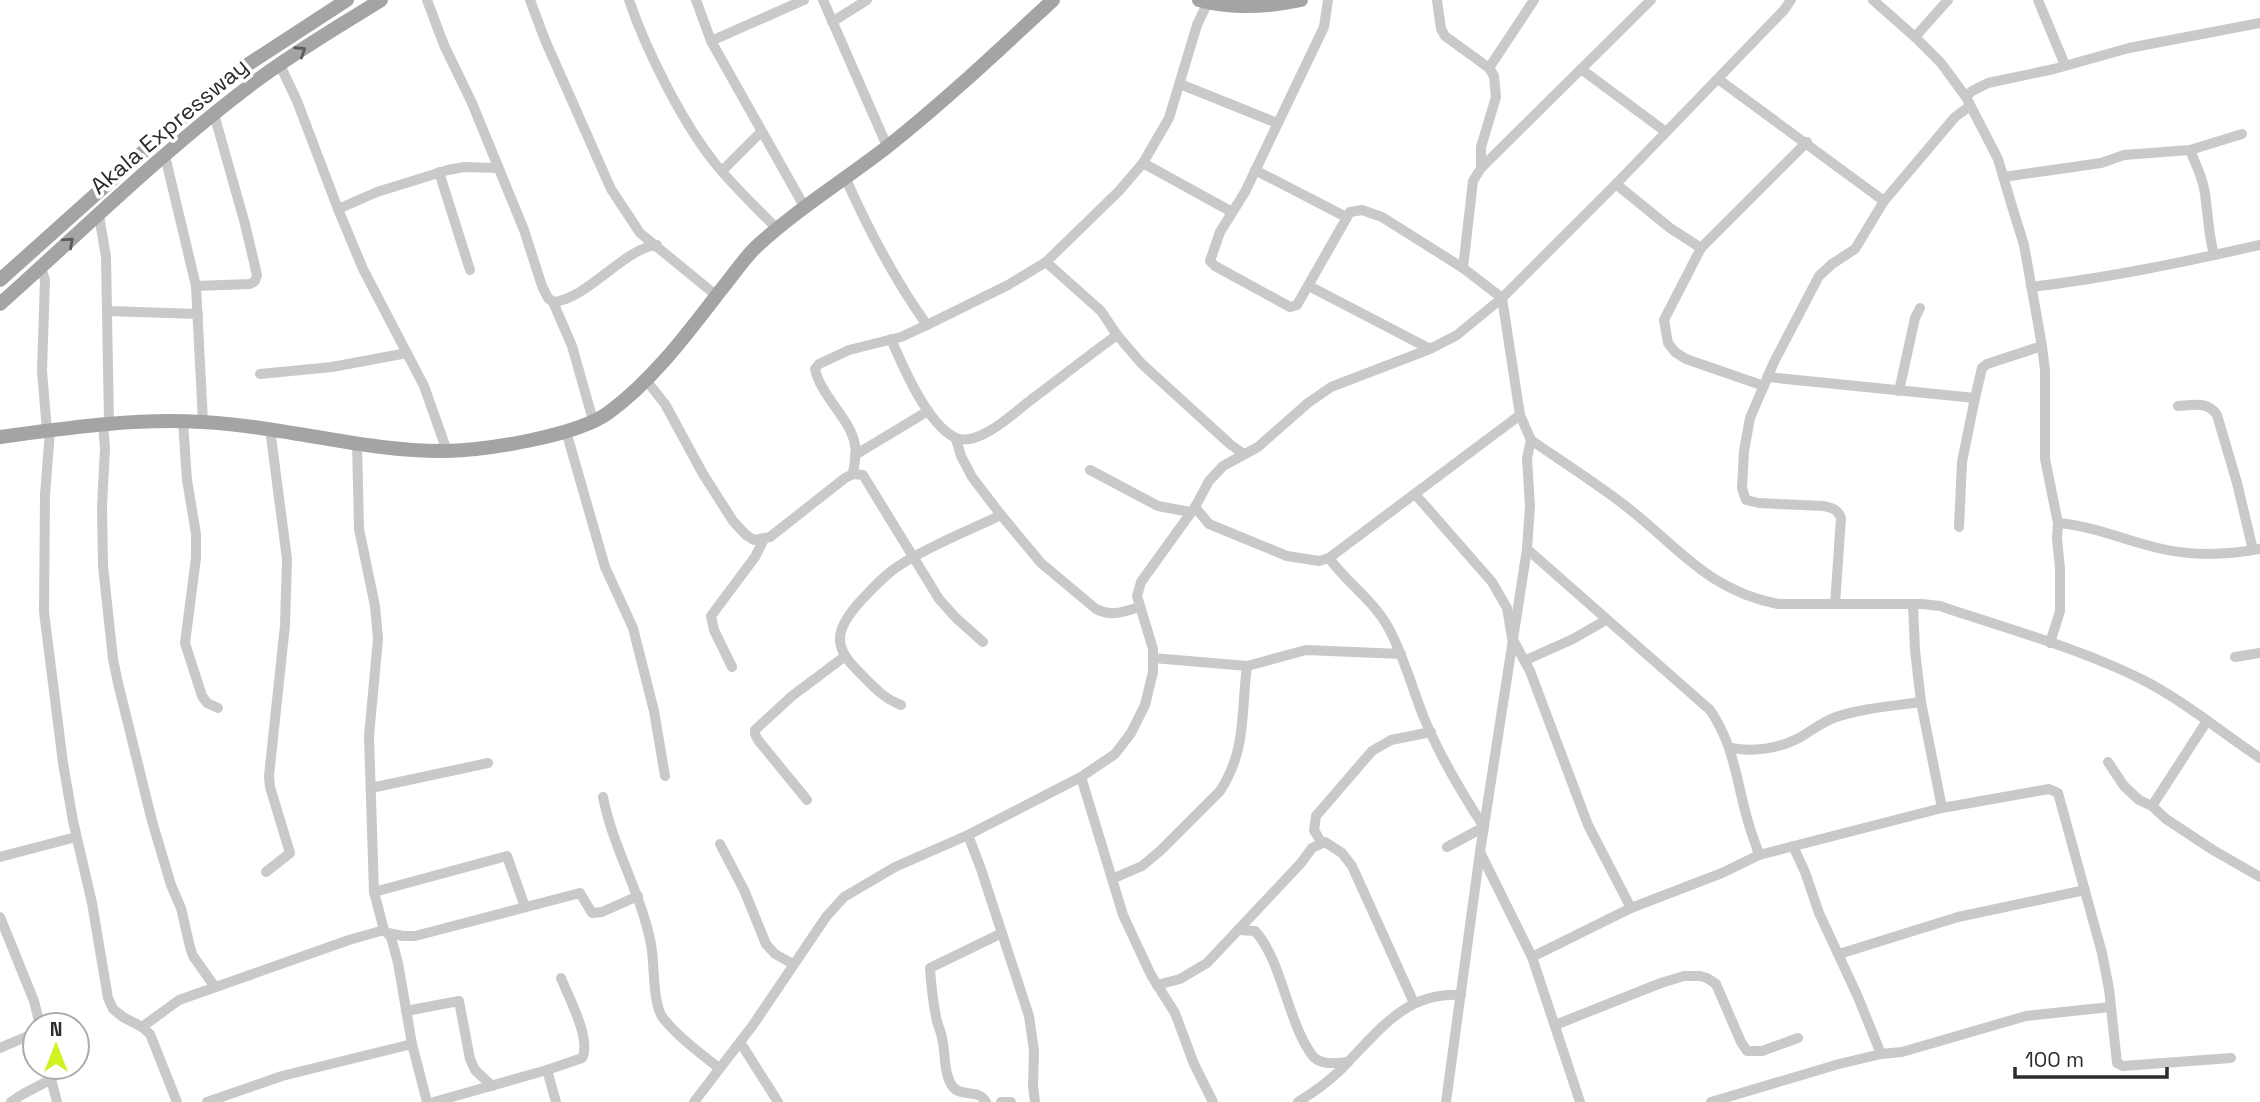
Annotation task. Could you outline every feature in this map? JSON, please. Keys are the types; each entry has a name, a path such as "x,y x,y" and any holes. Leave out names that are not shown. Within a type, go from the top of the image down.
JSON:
{"main road":[{"name":"Akala Expressway","path":"0,281 172,126 274,47 347,0"},
{"name":"Akala Expressway","path":"0,304 214,114 279,65 381,0"},
{"path":"0,437 106,423 203,422 447,451 566,431 606,415 646,380 752,251 804,206 887,146 965,82 1053,0"},
{"path":"1203,1 1275,5 1301,0"}],"street":[{"path":"428,0 444,46 472,103 524,230 542,286 553,302 572,346 593,420"},
{"path":"530,0 611,189 640,233 717,296"},
{"path":"629,0 644,39 698,140 722,171 777,229"},
{"path":"696,0 711,41 804,206"},
{"path":"711,41 804,0"},
{"path":"823,0 887,146"},
{"path":"832,22 867,0"},
{"path":"1328,0 1324,27 1255,170 1213,248 1210,259 1212,263 1290,307 1297,305 1346,217 1354,210 1372,213 1464,268 1502,298 1520,415 1531,440 1624,505 1695,568 1755,599 1778,604 1922,604 1940,607 2049,643 2146,682 2260,758"},
{"path":"1437,0 1441,29 1445,36 1489,68 1494,76 1496,97 1481,147 1481,167"},
{"path":"1489,68 1534,0"},
{"path":"1464,268 1473,181 1481,167 1651,0"},
{"path":"694,1102 740,1042 826,917 844,897 895,867 968,835 1081,777 1115,754 1131,733 1145,705 1153,658 1136,596 1141,582 1216,473 1223,466 1258,447 1308,403 1331,387 1430,349 1457,335 1502,298 1616,184 1791,0"},
{"path":"1873,0 1941,63 1968,101 1998,159 2024,245 2045,370 2045,459 2058,523 2060,611 2049,643"},
{"path":"1915,37 1948,0"},
{"path":"2038,0 2065,65"},
{"path":"853,474 854,441 823,391 815,369 819,364 849,351 927,325 1008,285 1046,262 1119,191 1143,163 1169,118 1203,1"},
{"path":"1835,604 1841,518 1839,512 1823,506 1746,500 1742,488 1744,451 1750,418 1765,381 1819,276 1855,249 1884,201 1968,101 1972,91 1988,83 2129,48 2260,23"},
{"path":"279,65 297,101 363,269 424,386 447,451"},
{"path":"1581,69 1666,132"},
{"path":"1717,79 1807,142 1884,201"},
{"path":"1180,84 1278,123"},
{"path":"196,286 250,284 255,281 257,275 214,114"},
{"path":"722,171 761,132"},
{"path":"2003,177 2079,167 2124,155 2190,150 2242,134"},
{"path":"1807,142 1700,248 1664,320 1668,343 1686,359 1765,381 1976,398"},
{"path":"2190,150 2204,187 2209,237 2214,255"},
{"path":"165,156 196,286 203,422"},
{"path":"1143,163 1233,212"},
{"path":"338,209 377,191 439,172 464,167 497,168"},
{"path":"1255,170 1346,217"},
{"path":"439,172 470,270"},
{"path":"845,177 870,233 908,299 927,325"},
{"path":"1616,184 1670,228 1700,248"},
{"path":"99,215 106,257 108,311 102,507 103,566 113,659 155,831 171,885 181,908 190,947 193,956 215,987"},
{"path":"553,302 573,295 630,257 656,245"},
{"path":"2031,287 2082,281 2260,245"},
{"path":"1046,262 1101,311 1142,364 1244,454"},
{"path":"41,267 45,280 41,352 48,431 44,612 62,763 92,903 107,998 113,1009 149,1034 177,1102"},
{"path":"1309,286 1354,312 1430,349"},
{"path":"1899,391 1915,318 1920,308"},
{"path":"108,311 198,314"},
{"path":"956,439 974,439 1003,422 1117,335"},
{"path":"891,339 928,411 956,439 972,477 1041,564 1096,609 1114,615 1139,607"},
{"path":"1959,527 1962,462 1982,368 2042,346"},
{"path":"260,374 352,365 407,353"},
{"path":"646,380 665,404 721,504 746,535 754,540 778,533 833,486 853,474 863,475 939,599 983,642"},
{"path":"2058,523 2079,525 2158,548 2192,554 2256,549 2217,415 2213,408 2207,405 2178,406"},
{"path":"855,455 928,411"},
{"path":"1090,470 1158,506 1192,509 1209,524 1287,556 1319,561 1329,558 1520,415"},
{"path":"183,422 187,481 196,534 196,558 185,643 202,696 207,703 218,708"},
{"path":"266,872 290,853 269,776 285,625 287,559 270,429"},
{"path":"566,431 606,567 633,628 654,711 665,776"},
{"path":"1446,1102 1480,852 1527,549 1530,506 1527,458 1531,440"},
{"path":"357,442 359,529 375,607 378,639 370,710 374,892 398,963 412,1044 427,1102"},
{"path":"1415,494 1492,582 1507,608 1512,638 1526,660 1588,825 1631,908"},
{"path":"901,705 887,699 844,657 840,632 849,615 878,583 898,566 1001,515"},
{"path":"732,667 714,631 711,616 755,557 764,539"},
{"path":"1527,549 1700,699 1720,724 1731,748 1747,818 1759,855"},
{"path":"1329,558 1387,624 1431,732 1460,791 1484,827"},
{"path":"1913,605 1921,702 1942,808"},
{"path":"1526,660 1573,639 1606,620"},
{"path":"1153,658 1247,666 1306,650 1401,654"},
{"path":"2235,657 2260,653"},
{"path":"807,800 758,740 755,730 792,696 844,657"},
{"path":"1112,879 1142,866 1160,851 1227,781 1241,736 1247,666"},
{"path":"1731,748 1749,751 1779,745 1797,739 1836,717 1921,702"},
{"path":"2152,806 2207,721"},
{"path":"1321,842 1314,830 1316,816 1372,751 1391,740 1431,732"},
{"path":"2108,762 2124,786 2139,800 2152,806 2166,820 2260,877"},
{"path":"371,788 488,763"},
{"path":"1081,777 1123,915 1150,975 1175,1013 1194,1064 1213,1102"},
{"path":"1532,957 1631,908 1722,873 1759,855 1942,808 2049,789 2059,793 2102,953 2116,1060 2123,1066 2231,1058"},
{"path":"603,797 607,817 638,896 651,942 662,1017 699,1053 719,1068"},
{"path":"1447,847 1484,827"},
{"path":"968,835 1029,1016 1034,1051 1035,1099 1024,1102"},
{"path":"0,857 76,837"},
{"path":"1157,985 1180,979 1207,963 1312,848 1321,842 1330,844 1342,853 1352,866 1414,1003"},
{"path":"720,844 744,890 766,944 775,954 793,964"},
{"path":"1793,846 1819,913 1881,1054"},
{"path":"1480,852 1532,957 1580,1102"},
{"path":"374,892 507,856 525,907"},
{"path":"1839,954 1958,917 2085,890"},
{"path":"142,1027 179,1000 349,940 386,931 415,936 580,893 592,913 602,912 638,896"},
{"path":"0,917 36,1011"},
{"path":"1239,930 1255,931 1261,938 1275,965 1294,1023 1315,1059 1326,1063 1348,1062"},
{"path":"986,1102 983,1096 978,1094 960,1092 953,1086 947,1074 930,968 1002,933"},
{"path":"1555,1025 1661,983 1694,975 1707,978 1716,984 1747,1051 1762,1051 1798,1038"},
{"path":"434,1102 582,1058 585,1052 583,1033 561,978"},
{"path":"1298,1102 1414,1003 1443,994 1461,995"},
{"path":"406,1011 459,1000 470,1059 475,1070 492,1086"},
{"path":"1711,1102 1770,1083 1881,1054 1902,1052 2026,1016 2110,1007"},
{"path":"0,1048 21,1038"},
{"path":"740,1042 778,1102"},
{"path":"207,1102 282,1076 412,1044"},
{"path":"547,1070 556,1102"},
{"path":"11,1102 48,1081"},
{"path":"50,1081 57,1102"},
{"path":"1001,1102 1011,1102"}]}
